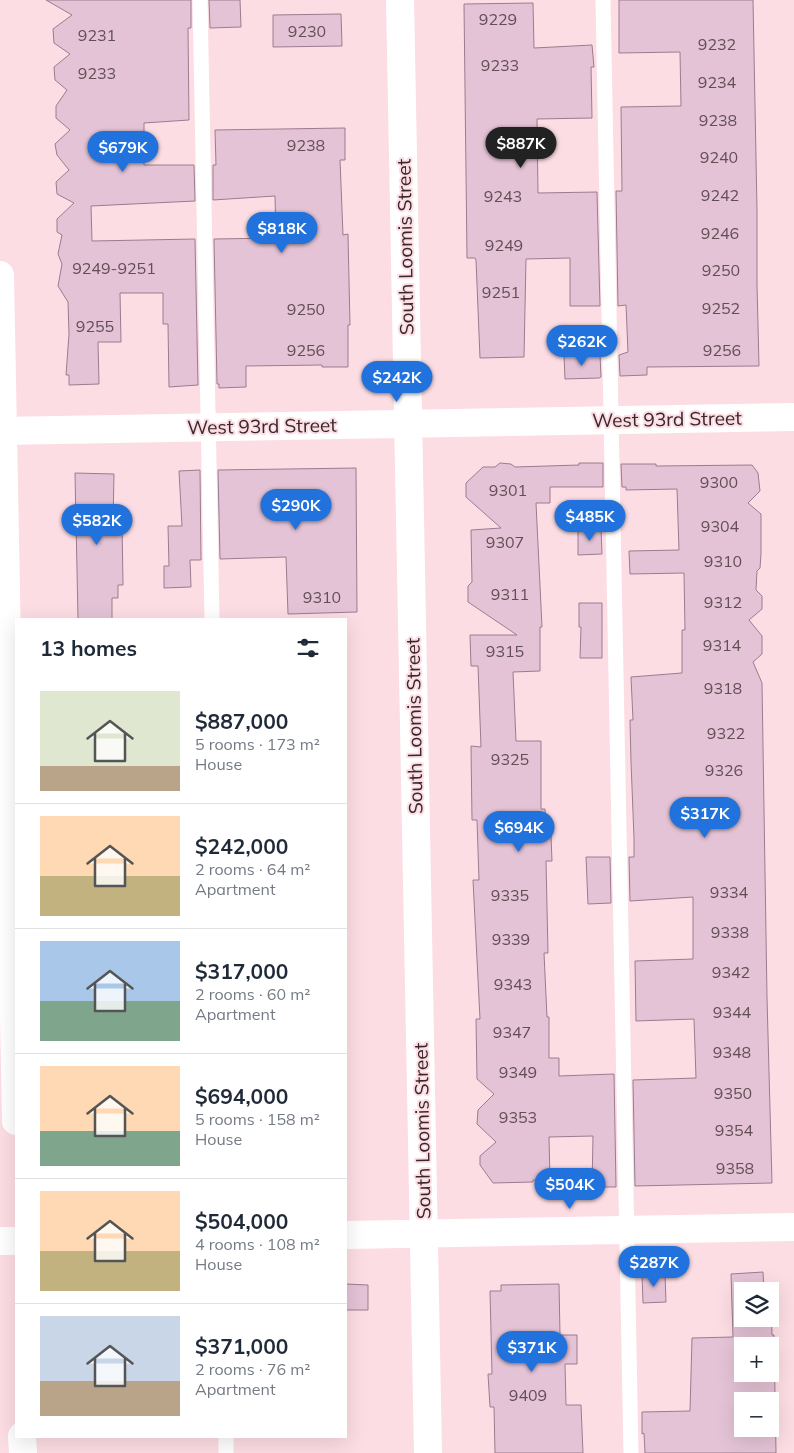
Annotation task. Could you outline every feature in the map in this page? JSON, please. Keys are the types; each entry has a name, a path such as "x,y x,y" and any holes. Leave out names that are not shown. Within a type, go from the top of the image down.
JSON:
{"street":[{"name":"South Loomis Street","path":"400,0 428,1453"},
{"path":"0,275 15,1072"},
{"name":"West 93rd Street","path":"2,431 794,417"},
{"path":"347,1235 794,1227"},
{"path":"0,1241 15,1241"},
{"path":"22,1438 22,1453"}],"lane":[{"path":"200,0 212,618"},
{"path":"603,0 631,1453"},
{"path":"226,1438 226,1453"}],"building":[{"path":"46,0 191,0 191,28 188,28 189,120 144,123 144,165 194,165 195,201 91,206 92,241 195,239 198,385 169,387 168,324 163,324 163,293 120,293 121,342 98,342 99,384 69,385 69,375 66,375 69,334 68,302 58,286 62,264 58,254 62,235 57,232 57,219 74,203 57,194 56,182 69,170 57,155 55,144 70,130 56,118 56,106 67,90 55,80 54,67 70,54 54,43 53,29 72,15"},
{"path":"209,0 240,0 241,27 210,28"},
{"path":"619,0 753,0 759,366 647,367 647,375 620,376 619,355 628,352 626,305 618,306 616,191 622,191 621,107 681,106 680,52 619,53"},
{"path":"533,3 534,48 592,45 594,67 591,67 592,118 537,119 538,193 597,192 600,306 570,306 570,258 526,259 524,357 480,358 476,260 475,258 467,258 464,4"},
{"path":"341,14 342,46 273,47 273,15"},
{"path":"345,128 345,160 340,160 343,235 348,234 350,325 348,325 348,367 322,367 322,365 246,366 246,387 219,388 219,384 217,384 214,239 276,238 275,196 213,200 213,165 216,165 215,130"},
{"path":"564,355 600,355 601,377 565,379"},
{"path":"500,463 511,464 515,467 603,463 603,487 550,487 550,503 536,503 542,627 540,627 540,671 513,672 516,741 541,741 541,809 545,809 546,836 551,836 552,861 546,861 548,953 544,953 547,1017 549,1017 549,1058 559,1058 559,1076 614,1074 616,1187 592,1187 593,1136 549,1137 550,1180 493,1183 480,1165 480,1156 496,1142 477,1124 478,1110 494,1094 477,1079 476,1019 480,1019 473,880 479,880 477,820 472,820 471,746 481,747 478,666 471,666 470,635 517,635 468,602 468,586 472,582 471,530 501,528 466,497 466,483 483,467 495,467"},
{"path":"621,464 656,464 656,466 752,465 758,473 760,491 748,503 761,514 761,554 760,568 757,571 756,590 762,596 762,609 749,620 762,636 762,654 753,662 762,683 772,1183 635,1186 633,1080 696,1078 694,1019 636,1021 635,961 693,959 693,897 630,901 629,857 634,857 630,720 633,720 631,677 682,673 682,630 685,630 684,573 630,574 629,551 679,550 677,489 626,490 626,487 622,487"},
{"path":"356,468 357,612 288,614 286,557 220,559 218,470"},
{"path":"200,470 201,560 190,560 191,587 164,588 164,566 169,566 168,526 182,526 179,471"},
{"path":"75,473 114,474 113,523 122,523 123,585 118,585 118,598 112,598 112,618 78,618"},
{"path":"601,529 602,554 578,555 578,530"},
{"path":"579,603 602,603 602,658 580,658 581,627 579,627"},
{"path":"586,857 610,857 611,903 588,904"},
{"path":"763,1272 764,1282 734,1282 734,1327 772,1327 772,1335 774,1337 734,1337 734,1382 775,1382 775,1392 734,1392 734,1437 776,1437 776,1453 645,1453 644,1433 642,1434 642,1412 690,1411 692,1338 733,1337 731,1274"},
{"path":"642,1274 665,1274 666,1302 643,1303"},
{"path":"347,1284 368,1285 368,1310 347,1310"},
{"path":"559,1284 560,1335 577,1335 577,1364 565,1364 566,1405 581,1405 583,1453 495,1453 494,1407 490,1407 488,1374 492,1374 490,1291 501,1291 501,1285"}]}
